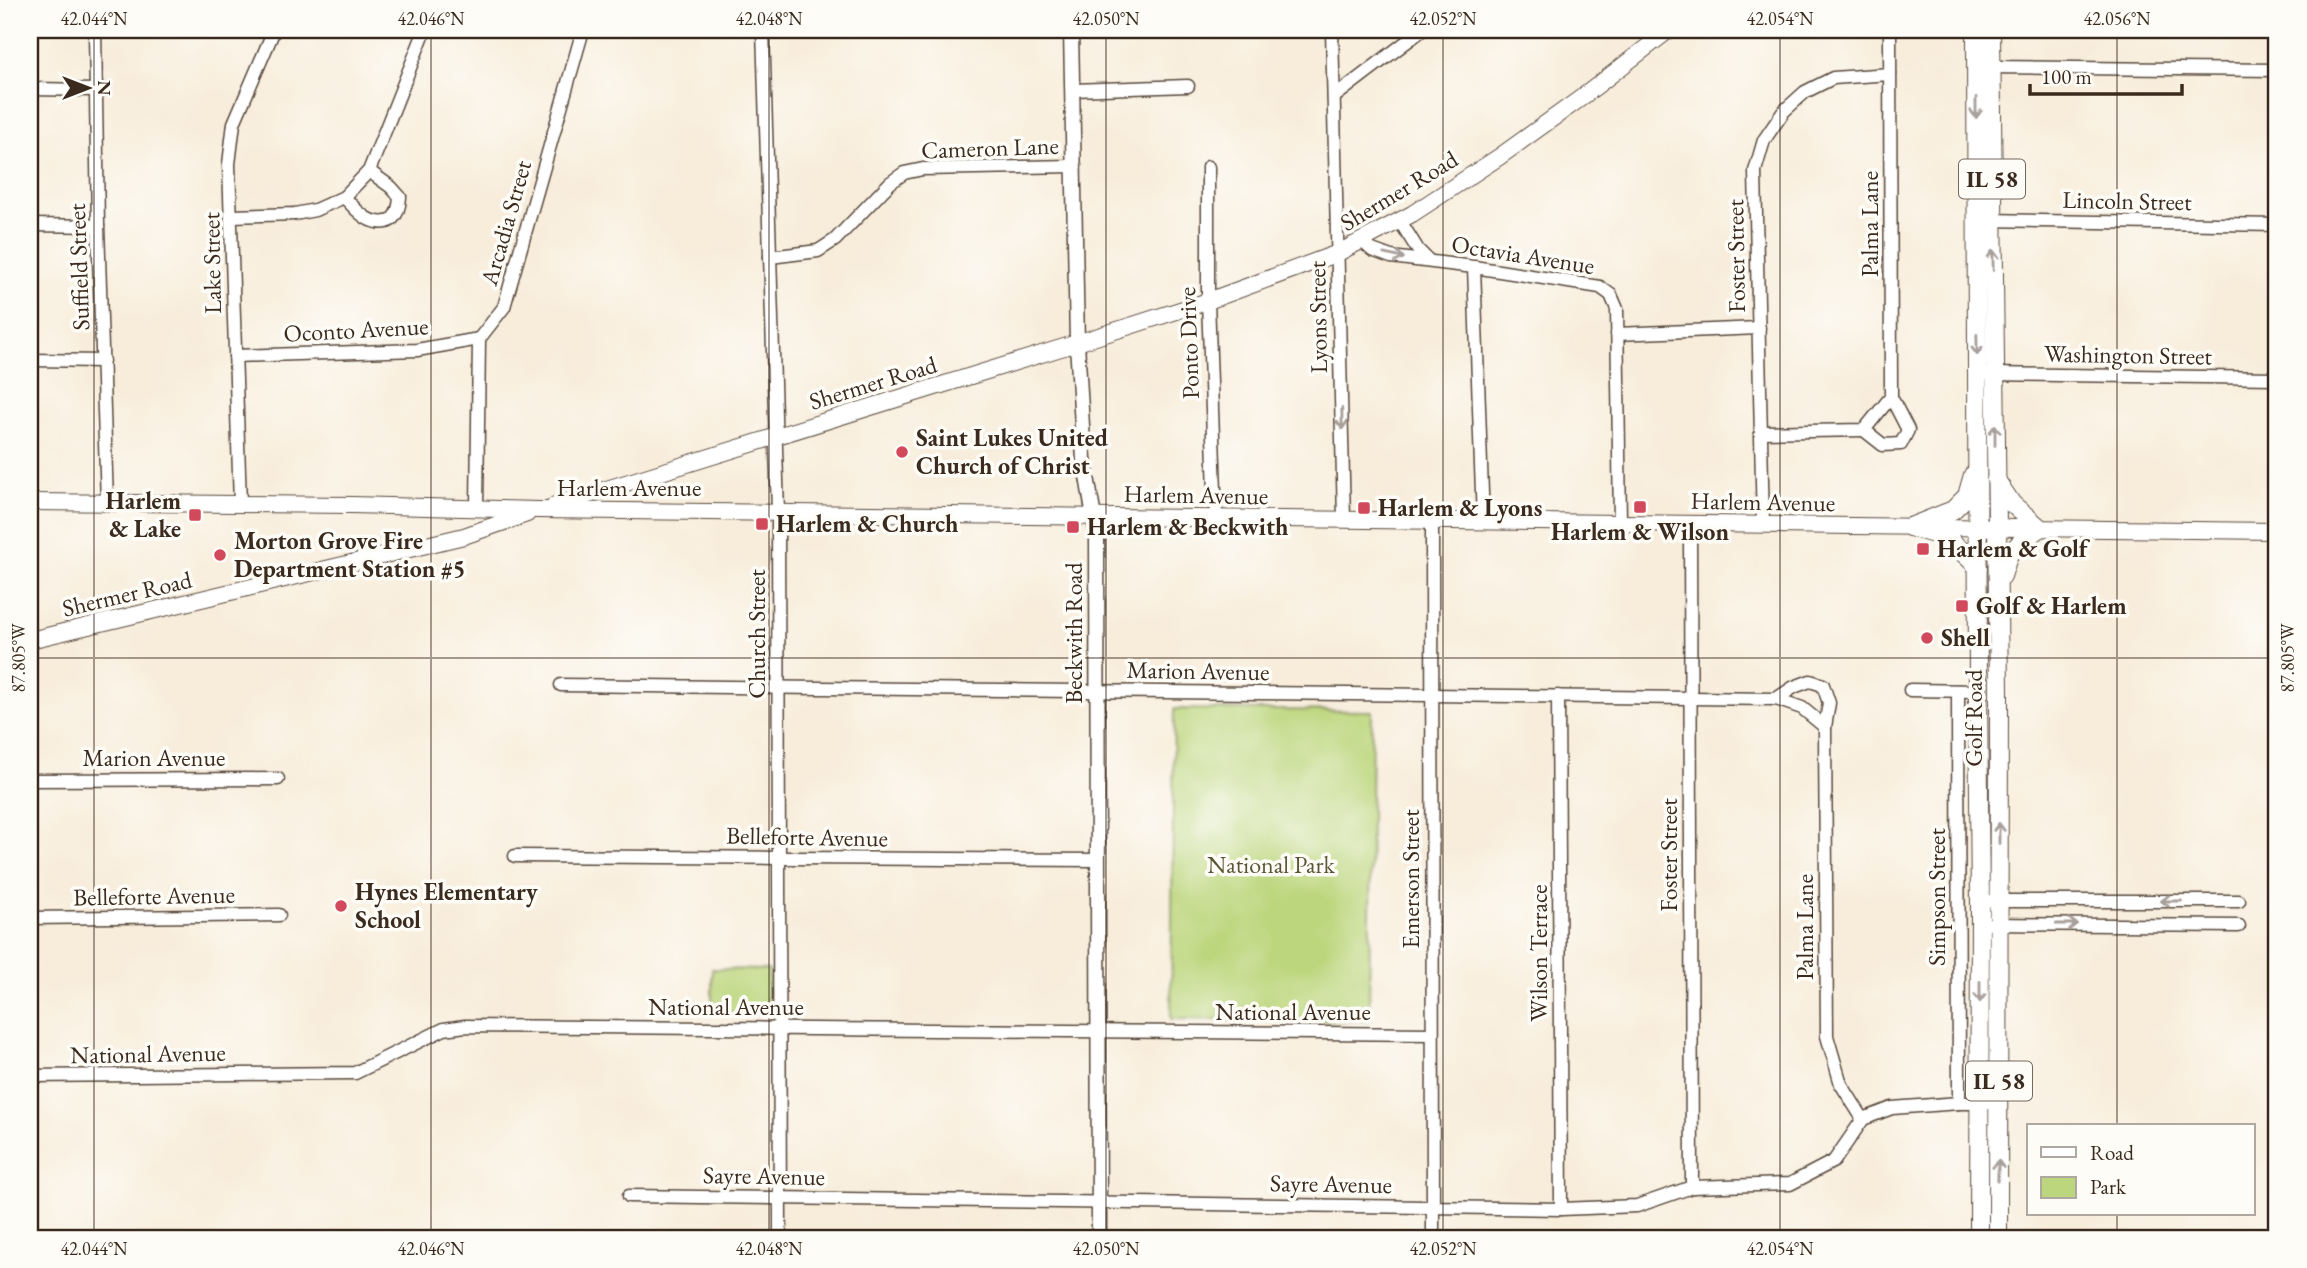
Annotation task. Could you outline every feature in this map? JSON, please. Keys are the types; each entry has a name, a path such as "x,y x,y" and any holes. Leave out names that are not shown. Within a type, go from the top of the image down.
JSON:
{"main road":[{"name":"Shermer Road","path":"30,640 464,536 538,510 1208,301 1338,253 1401,221 1499,157 1669,30"},
{"name":"Golf Road","path":"1976,30 1984,67"},
{"name":"Golf Road","path":"1991,30 1984,67 1984,220 1986,374 1996,480 1999,690 1997,1238"},
{"name":"Golf Road","path":"1979,1238 1978,461 1986,374"},
{"path":"1910,527 1953,510 1967,496 1978,461"},
{"path":"1996,480 2012,505 2040,528 2020,542 2009,554 1997,592"},
{"name":"Harlem Avenue","path":"30,502 2277,531"},
{"path":"1910,527 1948,538 1978,566"}],"street":[{"name":"Suffield Street","path":"94,30 107,503"},
{"name":"Lake Street","path":"240,504 229,164 234,122 274,30"},
{"path":"232,216 295,214 344,197 369,171 425,30"},
{"name":"Arcadia Street","path":"479,339 504,307 583,30"},
{"name":"Church Street","path":"763,30 778,512 780,1238"},
{"name":"Beckwith Road","path":"1071,30 1077,343 1084,459 1097,535 1099,1238"},
{"name":"Lyons Street","path":"1332,30 1344,519"},
{"path":"1334,97 1422,30"},
{"name":"Palma Lane","path":"1890,30 1891,397"},
{"path":"1984,67 2277,70"},
{"name":"Foster Street","path":"1763,525 1755,171 1764,140 1784,111 1805,92 1833,78 1890,74"},
{"path":"1073,90 1188,86"},
{"path":"30,89 96,90"},
{"name":"Cameron Lane","path":"770,257 818,251 835,240 890,183 904,173 923,169 1075,166"},
{"name":"Ponto Drive","path":"1208,167 1208,301 1216,518"},
{"path":"344,197 371,221 384,222 395,218 400,209 400,197 369,171"},
{"name":"Lincoln Street","path":"1984,220 2277,225"},
{"name":"Octavia Avenue","path":"1401,221 1418,250 1429,261"},
{"path":"30,225 98,226"},
{"name":"Octavia Avenue","path":"1363,242 1372,250 1391,257 1600,287 1611,295 1617,309 1618,334"},
{"path":"1474,267 1483,521"},
{"path":"1620,523 1618,334 1759,328"},
{"path":"477,508 479,339"},
{"name":"Oconto Avenue","path":"235,356 417,350 479,339"},
{"path":"30,360 103,361"},
{"name":"Washington Street","path":"1986,374 2277,378"},
{"path":"1761,432 1864,430 1883,445 1901,444 1908,430 1891,397 1864,430"},
{"name":"Emerson Street","path":"1432,520 1433,1238"},
{"name":"Foster Street","path":"1690,524 1692,1187"},
{"name":"Palma Lane","path":"1776,699 1794,687 1811,681 1823,685 1829,703 1825,727 1827,1037 1841,1084 1863,1119"},
{"name":"Marion Avenue","path":"561,685 1776,699 1802,708 1825,727"},
{"path":"1910,690 1978,691"},
{"name":"Simpson Street","path":"1958,691 1959,1103"},
{"name":"Wilson Terrace","path":"1558,696 1561,1209"},
{"name":"Marion Avenue","path":"30,780 278,779"},
{"name":"Belleforte Avenue","path":"515,856 1098,860"},
{"path":"1980,901 2239,901"},
{"name":"Belleforte Avenue","path":"30,918 279,915"},
{"path":"1980,923 2239,926"},
{"name":"National Avenue","path":"30,1076 355,1073 444,1029 465,1026 1432,1034"},
{"path":"1863,1119 1892,1108 1999,1103"},
{"name":"Sayre Avenue","path":"629,1196 1561,1209 1637,1206 1692,1187 1790,1184 1834,1161 1863,1119"}],"green space":[{"name":"National Park","path":"1174,709 1372,711 1369,1021 1171,1019"},
{"path":"712,969 769,970 768,1013 712,1013"}],"place":[{"name":"Saint Lukes United Church of Christ","path":"902,452"},
{"name":"Harlem & Wilson","path":"1640,507"},
{"name":"Harlem & Lyons","path":"1364,508"},
{"name":"Harlem & Lake","path":"195,515"},
{"name":"Harlem & Church","path":"762,524"},
{"name":"Harlem & Beckwith","path":"1073,527"},
{"name":"Harlem & Golf","path":"1923,549"},
{"name":"Morton Grove Fire Department Station #5","path":"220,555"},
{"name":"Golf & Harlem","path":"1962,606"},
{"name":"Shell","path":"1927,638"},
{"name":"Hynes Elementary School","path":"341,906"}]}
